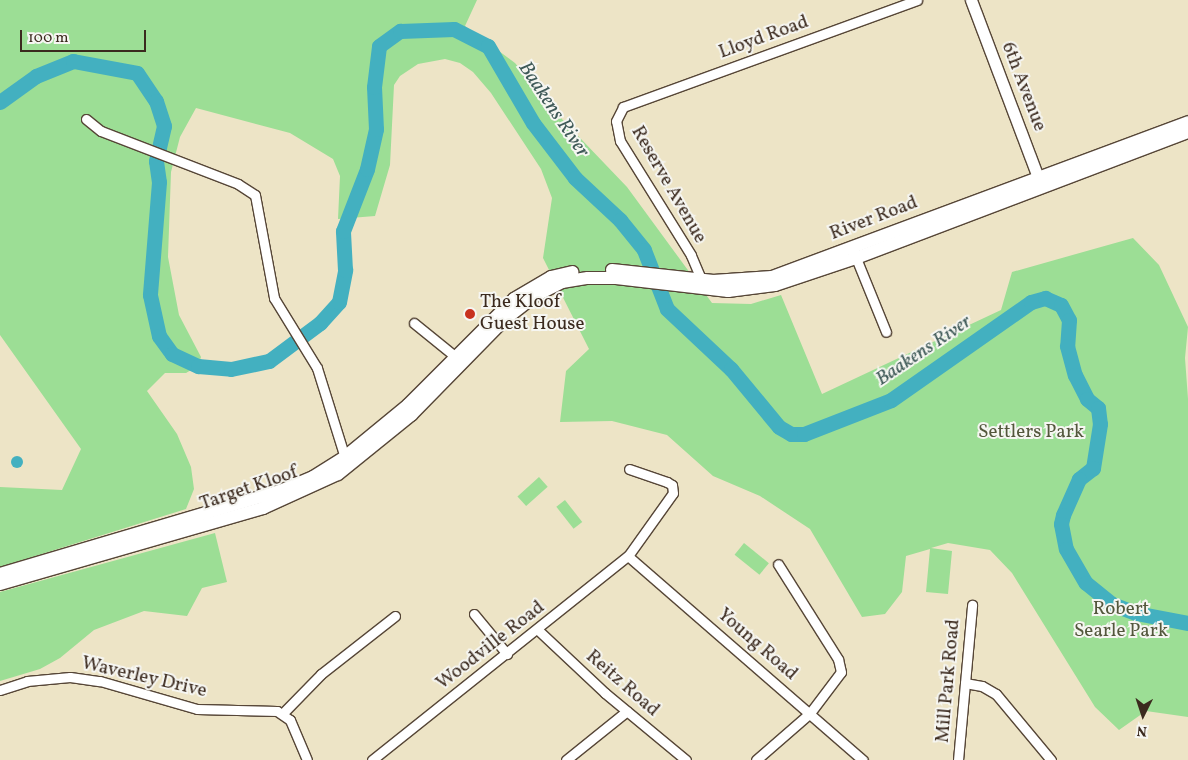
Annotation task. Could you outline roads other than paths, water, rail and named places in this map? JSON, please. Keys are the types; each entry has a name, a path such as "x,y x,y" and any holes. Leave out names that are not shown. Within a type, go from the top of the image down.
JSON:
{"main road":[{"name":"River Road","path":"1040,182 1188,122"},
{"name":"River Road","path":"562,278 616,278 698,282 752,290 854,253 976,205 1188,132"},
{"name":"Target Kloof","path":"347,461 457,358 514,299 529,288 562,278"},
{"name":"Target Kloof","path":"0,574 222,514 289,499 347,461 419,408 504,320 533,297 562,278"},
{"name":"Target Kloof","path":"0,584 222,514"}],"street":[{"name":"Lloyd Road","path":"622,107 917,0"},
{"name":"6th Avenue","path":"971,0 1040,182"},
{"name":"Reserve Avenue","path":"622,107 616,121 620,141 691,255 698,282"},
{"path":"86,119 101,131 242,186 255,195 274,298 308,350 321,378 347,461"},
{"path":"854,253 886,332"},
{"path":"414,323 457,358"},
{"name":"Woodville Road","path":"372,760 538,630 628,556 673,493 667,482 629,469"},
{"name":"Young Road","path":"628,556 863,760"},
{"path":"756,760 810,713 840,675 840,664 778,564"},
{"name":"Mill Park Road","path":"958,760 972,605"},
{"path":"474,614 507,654"},
{"path":"307,760 292,724 283,713 321,674 395,616"},
{"name":"Reitz Road","path":"538,630 627,711 686,760"},
{"name":"Waverley Drive","path":"0,690 14,683 47,678 77,678 100,681 197,709 270,710 283,713"},
{"path":"965,683 982,686 996,694 1051,760"},
{"path":"566,760 627,711"}],"water":[{"path":"17,456 23,462 17,468 11,462"}],"waterway":[{"name":"Baakens River","path":"0,102 36,76 73,61 137,73 156,101 164,126 156,161 159,182 150,295 159,336 172,354 198,366 231,369 269,361 320,323 339,302 345,270 343,231 367,169 376,129 374,87 379,46 400,31 454,29 488,46 533,123 575,178 620,220 644,250 667,309 731,369 779,427 791,434 804,434 891,400 1031,302 1045,298 1061,305 1069,320 1067,346 1075,375 1087,399 1098,408 1100,424 1093,468 1079,479 1063,515 1061,524 1066,549 1086,583 1112,604 1136,613 1188,623"}],"place":[{"name":"The Kloof Guest House","path":"470,314"}],"park label":[{"name":"Settlers Park","path":"1031,433"},
{"name":"Robert Searle Park","path":"1121,621"}]}
